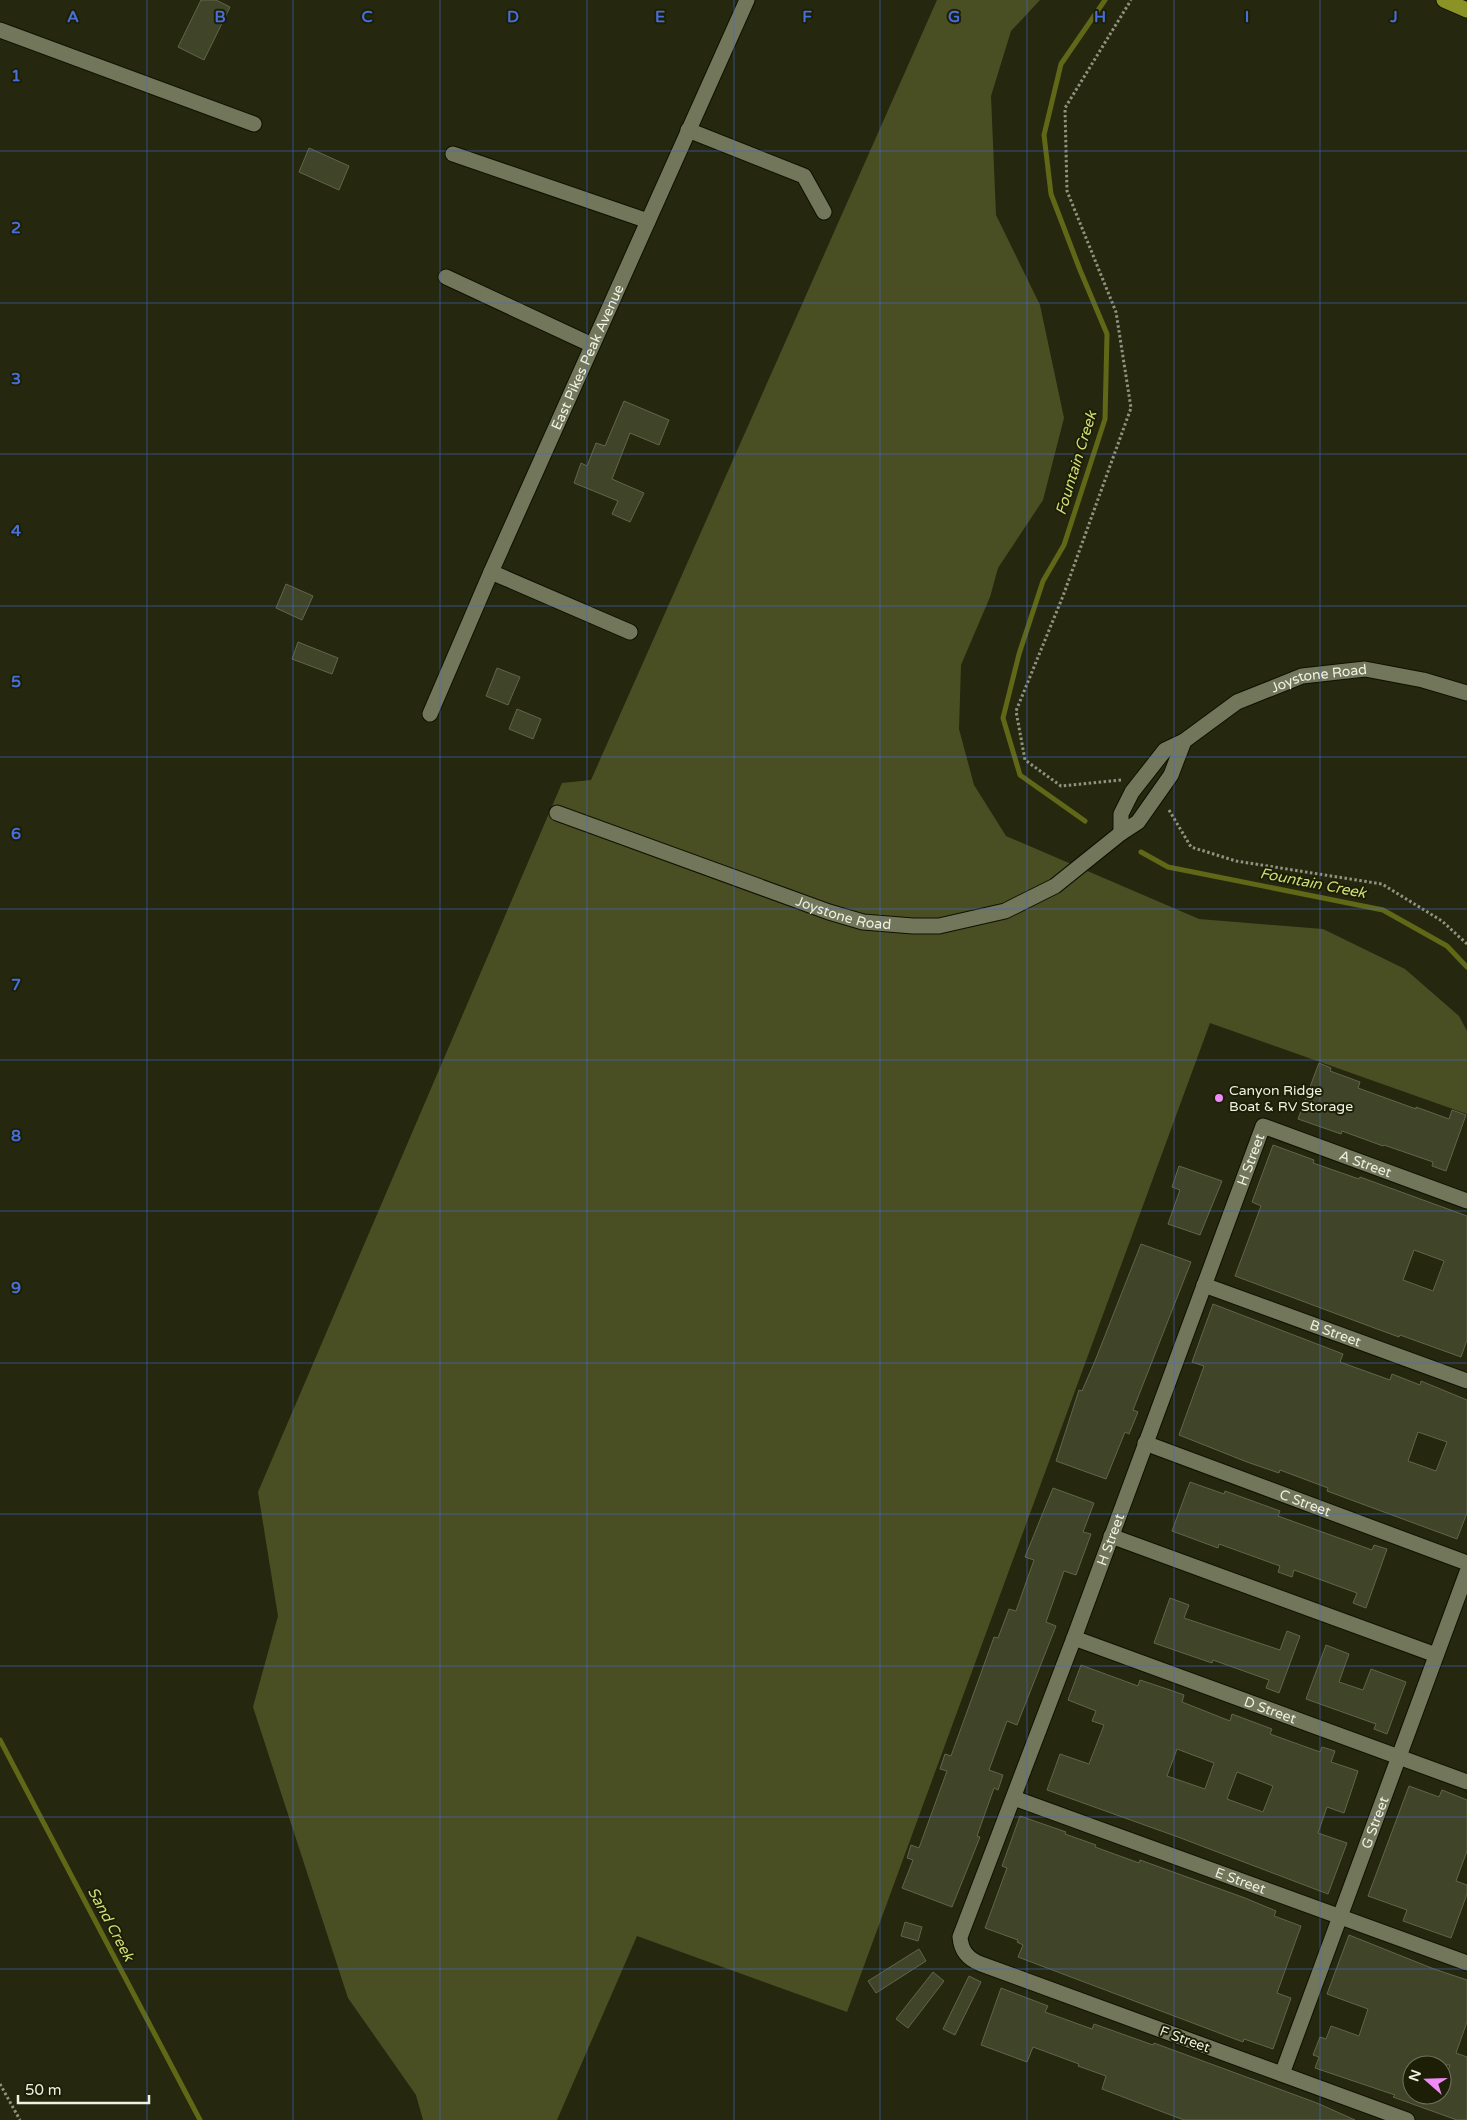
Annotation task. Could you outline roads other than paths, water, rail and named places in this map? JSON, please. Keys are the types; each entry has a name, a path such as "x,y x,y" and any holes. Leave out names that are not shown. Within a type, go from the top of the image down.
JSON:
{"main road":[{"path":"1444,0 1467,10"}],"street":[{"name":"East Pikes Peak Avenue","path":"430,714 491,572 746,0"},
{"path":"0,30 254,124"},
{"path":"688,130 804,176 824,212"},
{"path":"453,154 648,221"},
{"path":"446,277 592,346"},
{"path":"491,572 630,632"},
{"name":"Joystone Road","path":"1120,833 1122,814 1132,792 1165,750 1184,741 1237,702 1302,676 1365,669 1423,680 1467,693"},
{"name":"Joystone Road","path":"557,813 828,912 863,922 939,926 1005,910 1055,886 1120,833 1138,822 1170,775 1184,741"},
{"name":"A Street","path":"1263,1126 1467,1201"},
{"name":"H Street","path":"959,1955 960,1937 1074,1638 1263,1126"},
{"name":"B Street","path":"1204,1284 1467,1381"},
{"name":"C Street","path":"1145,1443 1467,1563"},
{"path":"1111,1536 1436,1655"},
{"name":"G Street","path":"1282,2074 1467,1572"},
{"name":"D Street","path":"1074,1638 1467,1782"},
{"name":"E Street","path":"1014,1798 1467,1963"},
{"name":"F Street","path":"959,1955 1407,2120"}],"waterway":[{"name":"Fountain Creek","path":"1085,821 1020,775 1003,718 1019,654 1043,581 1064,545 1105,419 1107,334 1051,194 1044,135 1061,64 1105,0"},
{"name":"Fountain Creek","path":"1141,852 1168,867 1383,910 1447,946 1467,967"},
{"name":"Sand Creek","path":"0,1740 200,2120"}],"place":[{"name":"Canyon Ridge Boat & RV Storage","path":"1219,1098"}]}
